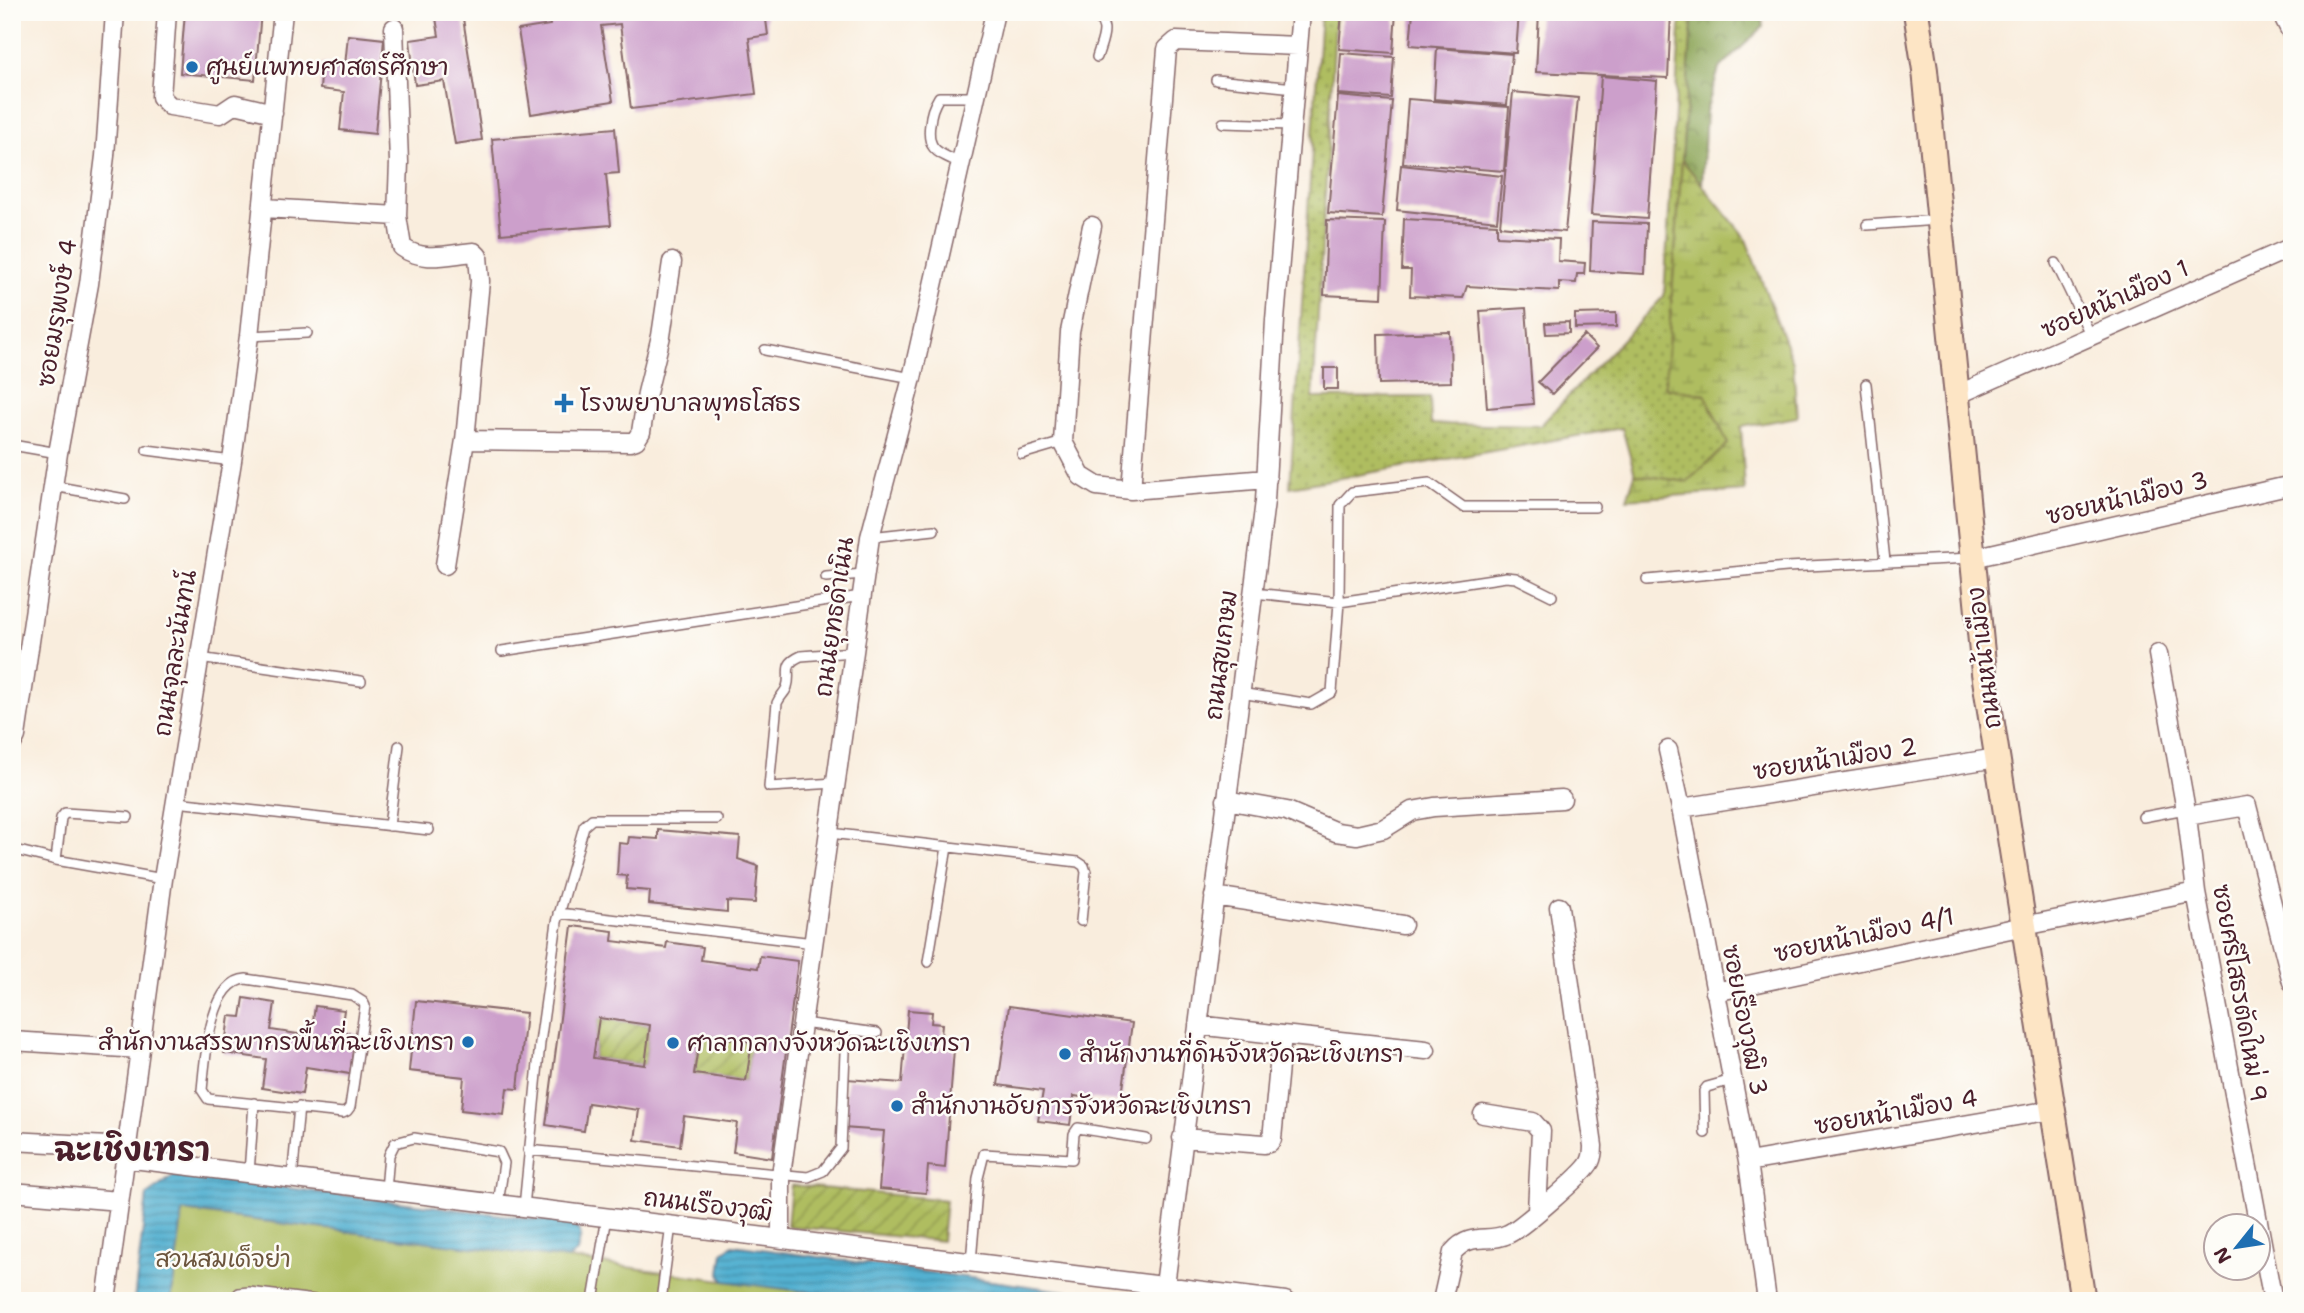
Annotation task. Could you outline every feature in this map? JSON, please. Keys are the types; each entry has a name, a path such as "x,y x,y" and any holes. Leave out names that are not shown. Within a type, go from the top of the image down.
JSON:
{"street":[{"name":"ซอยมรุพงษ์ 4","path":"12,744 16,736 58,453 89,284 105,156 116,12"},
{"path":"167,12 161,97 170,106 220,114 235,104 274,113"},
{"name":"ถนนจุลละนันทน์","path":"106,1301 163,879 232,461 264,208 284,12"},
{"name":"ถนนยุทธดำเนิน","path":"781,1239 781,1175 870,537 912,378 995,12"},
{"name":"ถนนสุขเกษม","path":"1164,1293 1267,479 1275,320 1301,12"},
{"name":"ถนนหน้าเมือง","path":"1916,12 1925,70 1984,673 2083,1301"},
{"path":"2281,12 2292,34"},
{"path":"394,28 399,163 397,216 402,247 412,254 428,257 474,252 480,262 465,440 445,565"},
{"path":"1131,490 1167,50 1175,41 1298,46"},
{"path":"264,208 397,216"},
{"path":"1092,226 1070,332 1062,419 1063,442 1081,476 1097,486 1131,490 1267,479"},
{"name":"ซอยหน้าเมือง 1","path":"1957,395 2292,247"},
{"path":"465,440 636,440 641,432 661,336 672,262"},
{"name":"ซอยหน้าเมือง 3","path":"1973,558 2292,485"},
{"name":"ซอยศรีโสธรตัดใหม่ 9","path":"2158,654 2186,813 2196,892 2273,1301"},
{"name":"ซอยเรืองวุฒิ 3","path":"1668,750 1748,1162 1767,1301"},
{"name":"ซอยหน้าเมือง 2","path":"1681,808 1997,758"},
{"path":"1227,800 1287,811 1336,832 1357,835 1383,829 1412,811 1434,807 1562,799"},
{"name":"ซอยศรีโสธรตัดใหม่ 9","path":"2186,813 2248,806 2292,982"},
{"name":"ซอยหน้าเมือง 4/1","path":"1714,992 2196,892"},
{"path":"1214,896 1403,925"},
{"path":"1442,1301 1453,1252 1458,1246 1466,1240 1507,1235 1577,1179 1591,1162 1593,1146 1559,907"},
{"path":"1199,1025 1426,1050"},
{"path":"1182,1138 1269,1143 1272,1139 1282,1035"},
{"path":"12,1041 141,1049"},
{"name":"ซอยหน้าเมือง 4","path":"1748,1162 2052,1110"},
{"path":"1483,1114 1533,1122 1541,1131 1537,1211"},
{"name":"ถนนเรืองวุฒิ","path":"12,1141 126,1153 249,1173 971,1262 1164,1293 1284,1301"},
{"path":"12,1192 119,1201"}],"lane":[{"path":"1090,12 1103,22 1105,32 1097,57"},
{"path":"1216,80 1295,88"},
{"path":"962,164 934,150 930,145 928,139 932,108 939,97 977,97"},
{"path":"1223,123 1292,125"},
{"path":"1867,225 1940,220"},
{"path":"2056,263 2091,336"},
{"path":"249,336 307,333"},
{"path":"765,350 912,378"},
{"path":"1866,384 1885,561"},
{"path":"1022,454 1063,442"},
{"path":"12,445 58,453"},
{"path":"147,450 232,461"},
{"path":"1240,693 1311,704 1332,692 1339,602 1340,505 1352,492 1429,483 1463,507 1595,507"},
{"path":"53,486 125,499"},
{"path":"870,537 934,530"},
{"path":"1647,580 1787,566 1973,558"},
{"path":"826,576 864,574"},
{"path":"1254,593 1339,602 1506,577 1516,578 1552,596"},
{"path":"502,651 860,596"},
{"path":"836,783 769,787 777,703 787,687 788,668 794,659 801,656 853,652"},
{"path":"199,658 360,681"},
{"path":"389,826 399,746"},
{"path":"176,802 429,830"},
{"path":"56,860 61,818 65,813 128,817"},
{"path":"2143,817 2186,813"},
{"path":"524,1207 542,1030 559,913 584,826 592,819 717,819"},
{"path":"830,833 1078,862 1086,872 1081,921"},
{"path":"928,962 947,847"},
{"path":"19,851 163,879"},
{"path":"559,913 814,943"},
{"path":"246,979 359,998 365,1006 350,1107 343,1112 299,1107 208,1099 202,1093 210,1032 222,994 236,981 246,979"},
{"path":"802,1023 877,1033"},
{"path":"528,1150 808,1177 823,1171 841,1148 846,1029"},
{"path":"1705,1133 1704,1091 1707,1087 1732,1080"},
{"path":"249,1173 254,1103"},
{"path":"292,1178 299,1107"},
{"path":"971,1262 978,1178 984,1154 1072,1159 1074,1134 1078,1128 1146,1139"},
{"path":"386,1190 389,1155 395,1143 414,1138 499,1152 503,1163 498,1204"},
{"path":"593,1301 607,1217"},
{"path":"661,1301 671,1225"},
{"path":"231,1301 239,1293 249,1292 323,1301"}],"green space":[{"path":"1321,12 1336,12 1313,398 1430,397 1431,424 1540,426 1664,296 1681,12 1693,12 1665,388 1705,394 1729,445 1687,482 1635,474 1622,428 1290,487"},
{"path":"1693,12 1761,12 1763,27 1719,69 1706,111 1702,185 1682,160"},
{"path":"1682,160 1745,237 1793,363 1797,417 1741,427 1745,491 1627,499 1635,474 1687,482 1728,444 1705,394 1665,388"},
{"path":"599,1018 650,1025 645,1065 593,1058"},
{"path":"700,1034 752,1042 746,1081 694,1074"},
{"path":"791,1185 946,1200 942,1241 787,1226"},
{"name":"สวนสมเด็จย่า","path":"182,1211 568,1259 876,1301 171,1301"}],"water":[{"path":"176,1174 575,1224 581,1235 577,1252 568,1259 183,1211 171,1301 134,1301 147,1195"},
{"path":"733,1245 1130,1301 876,1301 724,1281 720,1273 723,1252"}],"building":[{"path":"185,12 261,12 255,80 180,73"},
{"path":"435,12 462,12 482,140 455,144 444,81 415,85 410,40 439,36"},
{"path":"549,12 765,12 768,35 749,38 756,94 631,109 620,24 601,26 613,101 531,114 518,30 550,25"},
{"path":"1342,12 1396,12 1393,53 1339,49"},
{"path":"1413,12 1519,12 1516,53 1410,45"},
{"path":"1539,12 1671,12 1668,78 1536,72"},
{"path":"348,35 384,39 375,134 340,130 344,92 320,89 322,64 345,66"},
{"path":"1437,48 1512,54 1507,105 1434,99"},
{"path":"1341,53 1394,57 1391,98 1338,94"},
{"path":"1601,76 1657,81 1647,219 1591,215"},
{"path":"1513,92 1578,98 1565,232 1500,226"},
{"path":"1338,96 1392,101 1382,217 1328,213"},
{"path":"1408,99 1509,107 1504,171 1403,163"},
{"path":"615,128 619,173 606,174 611,225 501,234 492,139"},
{"path":"1401,165 1502,176 1497,221 1397,210"},
{"path":"1404,219 1497,224 1497,236 1559,239 1558,261 1585,263 1584,274 1577,274 1576,283 1559,282 1559,291 1467,286 1463,298 1410,296 1411,270 1402,270"},
{"path":"1327,220 1385,222 1382,298 1324,295"},
{"path":"1592,222 1647,224 1645,274 1590,271"},
{"path":"1526,308 1533,404 1487,408 1480,311"},
{"path":"1616,313 1616,327 1575,328 1575,314"},
{"path":"1569,322 1569,333 1546,334 1545,323"},
{"path":"1450,332 1451,382 1379,384 1378,334"},
{"path":"1584,335 1597,348 1552,394 1538,382"},
{"path":"1324,368 1338,368 1338,389 1324,389"},
{"path":"658,830 740,837 738,859 758,866 755,903 727,901 727,912 649,904 650,891 626,889 627,876 617,875 619,843 628,844 629,837 658,839"},
{"name":"ศาลากลางจังหวัดฉะเชิงเทรา","path":"572,926 613,931 612,941 666,948 667,942 703,947 701,960 758,968 760,956 798,961 772,1158 733,1152 737,1123 684,1116 680,1146 635,1140 639,1110 588,1103 584,1131 546,1125","holes":["599,1018 650,1025 645,1065 593,1058","700,1034 752,1042 746,1081 694,1074"]},
{"path":"244,998 275,1003 271,1030 311,1036 315,1006 344,1010 341,1031 355,1034 350,1074 306,1067 302,1094 262,1088 266,1059 224,1053 229,1016 241,1017"},
{"name":"สำนักงานสรรพากรพื้นที่ฉะเชิงเทรา","path":"416,1001 526,1013 518,1089 507,1088 504,1115 461,1110 464,1077 409,1071"},
{"name":"สำนักงานที่ดินจังหวัดฉะเชิงเทรา","path":"1009,1006 1132,1023 1121,1103 1074,1096 1070,1125 1038,1121 1043,1091 998,1085"},
{"name":"สำนักงานอัยการจังหวัดฉะเชิงเทรา","path":"908,1010 932,1012 931,1023 942,1024 940,1048 954,1049 945,1168 928,1166 926,1193 879,1189 884,1131 843,1128 847,1079 902,1083"}],"place":[{"name":"ศูนย์แพทยศาสตร์ศึกษา","path":"192,67"},
{"name":"โรงพยาบาลพุทธโสธร","path":"564,403"},
{"name":"สำนักงานสรรพากรพื้นที่ฉะเชิงเทรา","path":"468,1042"},
{"name":"ศาลากลางจังหวัดฉะเชิงเทรา","path":"673,1043"},
{"name":"สำนักงานที่ดินจังหวัดฉะเชิงเทรา","path":"1065,1054"},
{"name":"สำนักงานอัยการจังหวัดฉะเชิงเทรา","path":"897,1106"}],"district":[{"name":"ฉะเชิงเทรา","path":"132,1149"}]}
